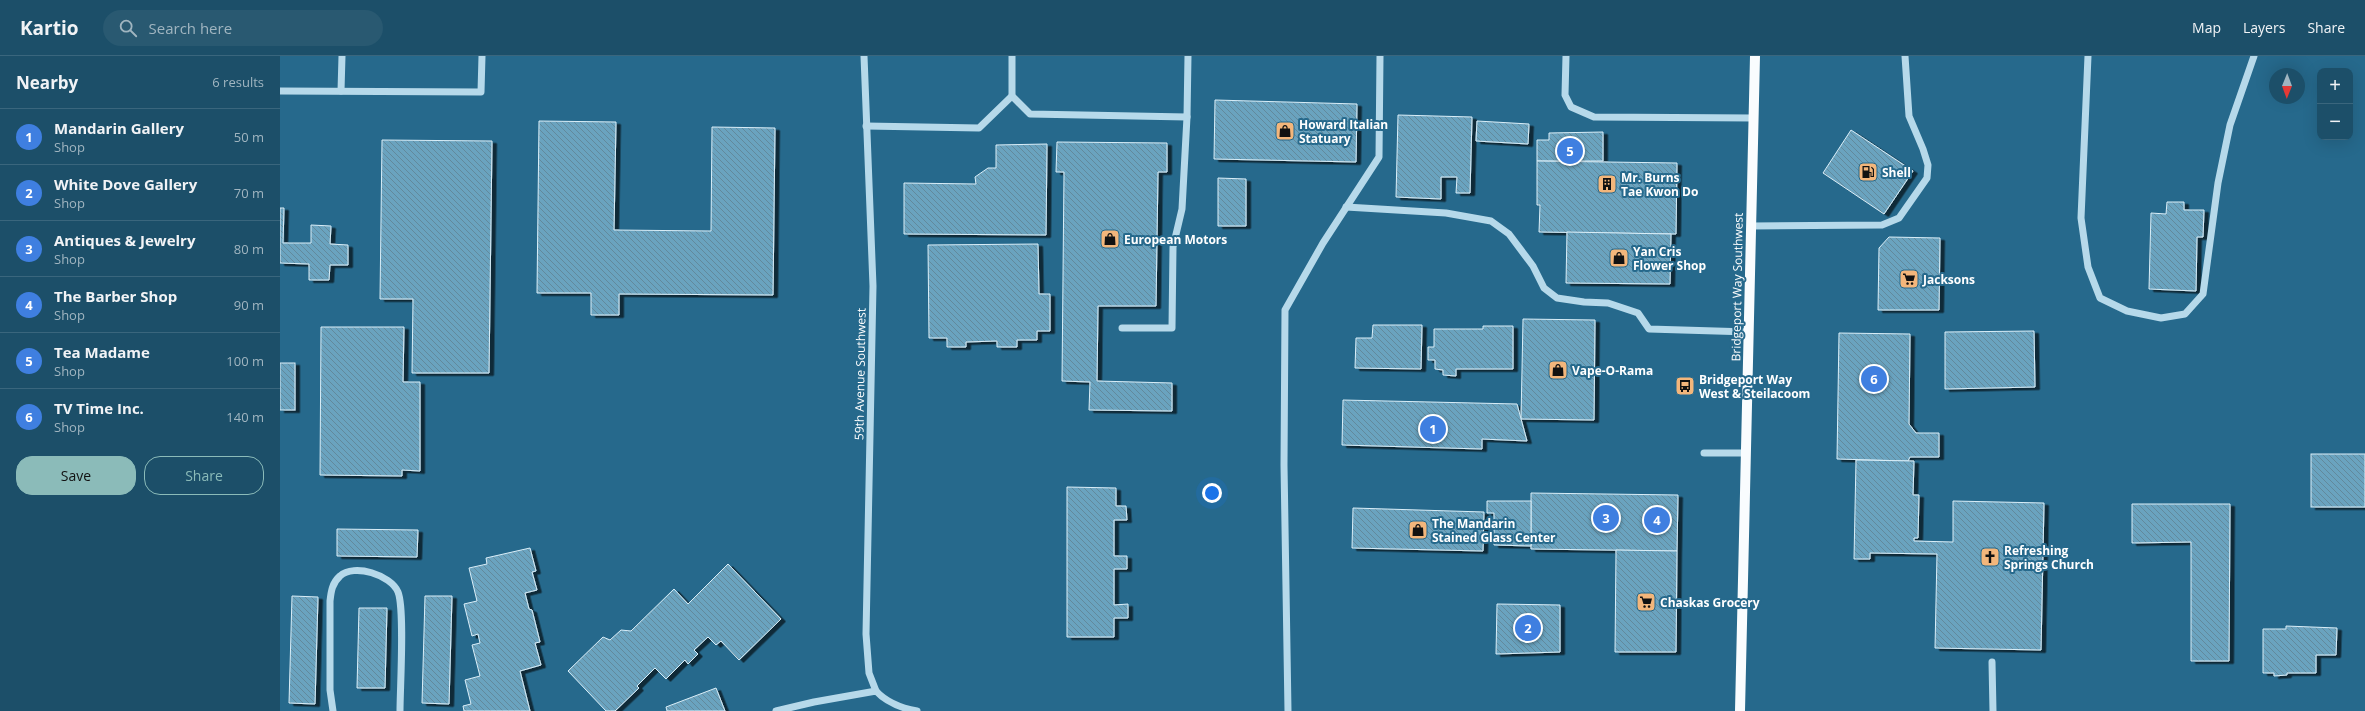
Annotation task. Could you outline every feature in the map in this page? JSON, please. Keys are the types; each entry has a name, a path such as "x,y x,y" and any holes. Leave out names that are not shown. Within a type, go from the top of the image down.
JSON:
{"main road":[{"name":"Bridgeport Way Southwest","path":"1740,711 1755,56"}],"street":[{"path":"341,91 342,56"},
{"path":"280,91 481,92 482,56"},
{"name":"59th Avenue Southwest","path":"864,56 873,286 866,634 869,673 876,691"},
{"path":"1012,56 1012,96 1030,114 1187,117"},
{"path":"1122,328 1172,328 1173,247 1182,209 1187,117 1188,56"},
{"path":"1288,711 1284,465 1285,310 1323,243 1379,157 1380,56"},
{"path":"1566,56 1565,95 1571,106 1594,117 1753,118"},
{"path":"1751,226 1882,225 1899,218 1927,178 1928,165 1924,149 1909,116 1905,56"},
{"path":"2088,56 2081,218 2088,267 2100,298 2127,311 2161,318 2185,314 2203,294 2218,183 2230,124 2254,56"},
{"path":"866,126 979,128 1012,96"},
{"path":"1346,207 1446,214 1490,221 1509,234 1533,266 1544,288 1557,298 1584,302 1608,303 1638,313 1648,329 1749,332"},
{"path":"1704,453 1746,453"},
{"path":"333,711 330,690 330,601 332,587 340,575 353,570 378,574 389,580 398,592 401,612 400,711"},
{"path":"1992,662 1993,711"},
{"path":"776,711 814,702 876,691 884,700 905,709 917,711"}],"building":[{"name":"Howard Italian Statuary","path":"1215,100 1357,104 1356,162 1214,159"},
{"name":"Howard Italian Statuary","path":"1398,115 1472,117 1470,193 1456,193 1457,177 1441,177 1441,199 1396,197"},
{"path":"539,121 616,122 614,230 711,231 712,127 775,128 773,295 619,294 619,315 591,315 591,293 537,293"},
{"path":"1477,121 1529,124 1528,144 1476,141"},
{"name":"Shell","path":"1851,130 1913,171 1884,214 1823,173"},
{"path":"1603,132 1603,161 1537,161 1537,140 1549,140 1549,133"},
{"path":"382,140 492,141 489,373 412,373 413,299 380,299"},
{"name":"European Motors","path":"1057,142 1167,143 1167,172 1158,172 1156,306 1098,306 1097,381 1172,383 1172,411 1089,410 1090,382 1062,381 1064,172 1056,172"},
{"path":"1047,144 1046,235 904,234 904,183 976,184 975,177 988,168 996,168 996,145"},
{"name":"Mr. Burns Tae Kwon Do","path":"1537,161 1677,163 1676,234 1539,232 1540,205 1537,205"},
{"path":"1218,178 1246,179 1246,226 1218,226"},
{"path":"2167,202 2184,202 2184,210 2204,210 2203,237 2197,237 2196,291 2149,289 2151,213 2166,214"},
{"path":"280,208 284,208 283,243 311,243 311,225 331,226 330,244 348,245 348,265 330,265 329,280 309,280 309,264 280,263"},
{"name":"Yan Cris Flower Shop","path":"1567,232 1671,234 1670,284 1566,283"},
{"name":"Jacksons","path":"1889,237 1940,238 1939,310 1878,310 1879,248"},
{"path":"1038,244 1039,294 1050,294 1050,331 1037,331 1037,340 1017,340 1017,347 997,347 997,341 966,342 966,347 947,347 947,338 929,338 928,245"},
{"name":"Vape-O-Rama","path":"1523,319 1595,320 1594,420 1521,419"},
{"path":"1373,325 1422,325 1421,369 1355,368 1356,338 1372,338"},
{"path":"1483,326 1513,326 1513,369 1456,369 1456,376 1443,375 1443,370 1435,369 1435,360 1428,360 1428,347 1434,347 1434,329 1483,329"},
{"path":"321,327 404,327 403,382 420,382 420,471 402,470 402,476 320,475"},
{"path":"2034,331 2035,387 1945,389 1945,332"},
{"path":"1839,333 1910,334 1909,424 1916,433 1939,433 1939,457 1910,457 1908,461 1837,459"},
{"path":"280,363 295,363 295,410 280,410"},
{"path":"1343,400 1517,404 1527,441 1482,439 1482,449 1342,445"},
{"path":"2311,454 2365,454 2365,507 2311,507"},
{"name":"Refreshing Springs Church","path":"1856,460 1914,461 1913,495 1919,495 1918,538 1914,538 1914,541 1953,542 1953,501 2044,503 2041,650 1935,648 1937,554 1870,553 1870,559 1854,559"},
{"path":"1067,487 1116,488 1116,506 1126,506 1127,520 1114,520 1114,556 1127,556 1127,569 1114,569 1114,605 1128,604 1128,618 1114,618 1114,637 1067,637"},
{"path":"1531,493 1678,495 1677,551 1531,549"},
{"path":"1487,501 1531,501 1531,546 1494,545 1494,513 1487,513"},
{"path":"2132,504 2230,504 2229,661 2191,661 2191,542 2132,543"},
{"name":"The Mandarin Stained Glass Center","path":"1353,508 1484,512 1483,551 1352,548"},
{"path":"337,529 418,530 417,557 337,556"},
{"path":"530,548 536,571 532,572 537,590 525,593 529,609 532,610 540,642 535,643 541,665 520,671 530,711 464,711 463,706 471,704 465,680 480,676 472,645 480,643 478,634 472,636 464,604 477,601 469,568 487,564 486,558"},
{"name":"Chaskas Grocery","path":"1616,550 1677,551 1676,652 1615,652"},
{"path":"728,564 781,619 739,660 721,641 716,645 708,637 694,650 698,654 688,664 685,660 666,679 655,668 637,686 639,688 615,711 606,711 568,671 603,637 610,640 621,630 631,631 674,589 688,604"},
{"path":"292,596 318,597 315,704 289,703"},
{"path":"425,596 452,596 449,704 422,703"},
{"path":"1497,604 1560,605 1560,652 1496,654"},
{"path":"359,608 387,608 385,688 357,688"},
{"path":"2286,626 2337,628 2336,655 2316,655 2316,673 2287,673 2287,675 2274,676 2274,673 2263,673 2263,629 2286,629"},
{"path":"716,688 725,711 667,711 666,707"}],"place":[{"name":"Howard Italian Statuary","path":"1285,131"},
{"name":"Tea Madame","path":"1570,151"},
{"name":"Shell","path":"1868,172"},
{"name":"Mr. Burns Tae Kwon Do","path":"1607,184"},
{"name":"European Motors","path":"1110,239"},
{"name":"Yan Cris Flower Shop","path":"1619,258"},
{"name":"Jacksons","path":"1909,279"},
{"name":"Vape-O-Rama","path":"1558,370"},
{"name":"TV Time Inc.","path":"1874,379"},
{"name":"Bridgeport Way West & Steilacoom","path":"1685,386"},
{"name":"Mandarin Gallery","path":"1433,429"},
{"name":"Antiques & Jewelry","path":"1606,518"},
{"name":"The Barber Shop","path":"1657,520"},
{"name":"The Mandarin Stained Glass Center","path":"1418,530"},
{"name":"Refreshing Springs Church","path":"1990,557"},
{"name":"Chaskas Grocery","path":"1646,602"},
{"name":"White Dove Gallery","path":"1528,628"}]}
